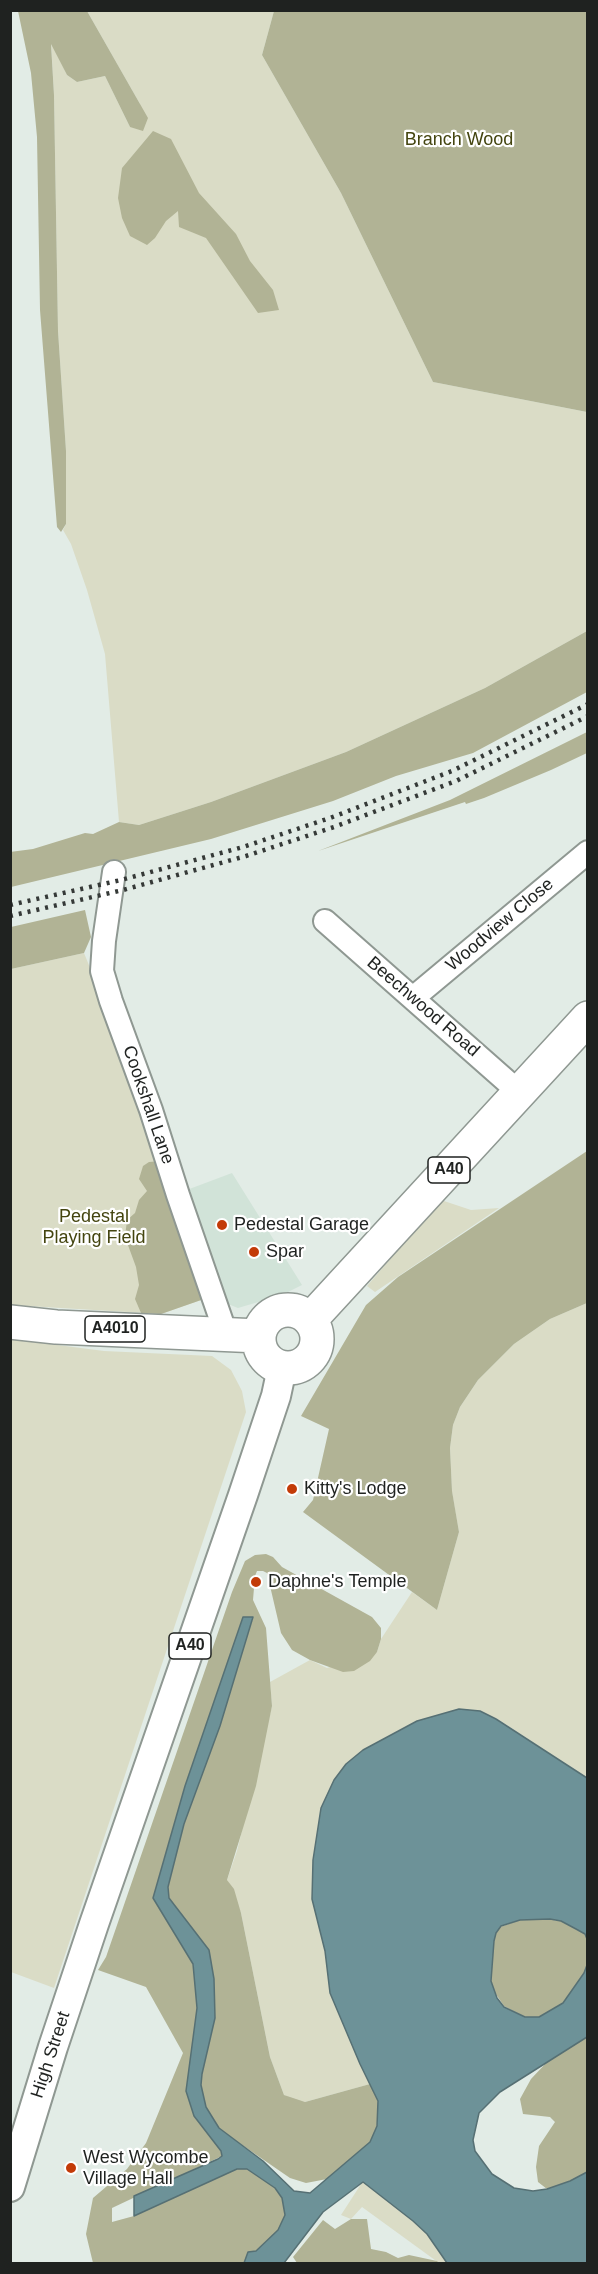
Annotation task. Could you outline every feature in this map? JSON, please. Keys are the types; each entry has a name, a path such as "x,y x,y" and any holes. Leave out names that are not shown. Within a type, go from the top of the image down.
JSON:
{"highway":[{"name":"A40","path":"310,1320 588,1018"},
{"path":"285,1310 296,1311 310,1320 317,1340 315,1350 307,1361 299,1366 282,1368 271,1364 264,1356 259,1336 266,1320 274,1313 285,1310"},
{"name":"A4010","path":"10,1322 56,1327 259,1336"}],"main road":[{"name":"High Street","path":"10,2187 94,1924 243,1495 276,1396 282,1368"}],"street":[{"name":"Woodview Close","path":"413,998 588,852"},
{"name":"Cookshall Lane","path":"114,872 102,971 152,1110 178,1195 226,1334"},
{"name":"Beechwood Road","path":"326,921 520,1093"}],"shaded area":[{"path":"232,1173 302,1285 282,1295 238,1308 228,1304 220,1293 184,1191"}],"green space":[{"path":"18,11 87,11 148,118 143,131 130,127 105,76 77,82 67,75 51,44 58,331 66,451 66,524 61,532 57,527 40,310 37,137 31,73"},
{"path":"87,11 274,11 262,55 341,193 433,382 587,412 587,631 485,688 346,752 211,802 139,825 119,822 105,654 87,590 71,544 63,530 66,524 66,451 58,331 51,42 67,75 77,82 105,76 130,127 140,104"},
{"name":"Branch Wood","path":"274,11 587,11 587,412 433,382 341,193 262,55"},
{"path":"153,131 171,139 199,193 236,234 250,261 273,290 279,310 258,313 206,238 179,227 178,211 166,221 155,238 147,245 130,236 122,218 118,198 122,168"},
{"path":"587,631 587,692 473,753 396,776 333,801 211,839 11,887 10,852 33,849 85,833 93,834 119,822 139,825 211,802 346,752 485,688"},
{"path":"587,732 587,753 551,770 484,798 466,804 465,802 318,851 450,800"},
{"path":"85,910 91,937 84,953 11,969 11,927"},
{"name":"Pedestal Playing Field","path":"84,953 128,1061 204,1299 161,1314 11,1305 11,969"},
{"path":"587,1151 587,1303 550,1319 514,1344 478,1380 460,1407 453,1425 450,1448 452,1491 459,1532 437,1610 303,1512 313,1500 329,1429 301,1416 366,1305 398,1277"},
{"path":"161,1161 204,1299 161,1314 141,1313 135,1299 139,1285 136,1267 125,1237 127,1220 135,1213 139,1200 147,1191 139,1179 143,1166 149,1162"},
{"path":"441,1200 471,1210 499,1208 375,1292 367,1286"},
{"path":"587,1303 587,1778 496,1718 399,1730 363,1750 346,1764 334,1780 321,1808 313,1860 312,1899 325,1951 330,1993 370,2084 305,2102 297,2101 284,2095 270,2057 241,1913 227,1880 237,1851 272,1706 270,1682 310,1660 327,1668 377,1652 381,1639 412,1592 437,1610 459,1532 452,1492 450,1448 453,1425 460,1407 478,1380 514,1344 550,1319"},
{"path":"11,1339 104,1351 212,1356 231,1370 242,1391 246,1412 54,1988 11,1972"},
{"path":"266,1554 273,1557 282,1567 372,1617 381,1628 381,1639 377,1652 370,1661 354,1671 343,1672 310,1660 292,1650 281,1633 267,1573 257,1571 253,1600 266,1628 272,1706 256,1786 227,1880 234,1889 241,1913 270,2057 284,2095 305,2102 370,2084 378,2101 377,2126 370,2142 327,2179 306,2183 290,2178 229,2136 219,2128 206,2107 201,2085 202,2074 215,2018 214,1979 209,1950 169,1898 168,1887 184,1824 253,1618 243,1617 185,1786 153,1898 193,1964 197,2008 194,2116 221,2151 222,2156 112,2208 112,2222 134,2216 237,2169 254,2172 275,2188 282,2198 285,2215 278,2230 256,2251 248,2252 244,2263 93,2263 86,2234 93,2198 127,2169 146,2143 183,2053 146,1987 98,1970 106,1957 232,1592 245,1561 255,1555"},
{"path":"539,1918 561,1921 585,1934 587,1965 563,2003 539,2017 525,2017 504,2006 493,1990 491,1981 494,1941 500,1927 520,1920"},
{"path":"587,2037 587,2172 547,2189 538,2182 536,2167 539,2146 555,2122 550,2117 523,2114 520,2099 531,2079 548,2061"},
{"path":"363,2181 400,2209 427,2234 447,2263 439,2263 362,2207 351,2219 341,2215"},
{"path":"351,2219 367,2219 371,2249 386,2252 398,2258 409,2255 439,2263 297,2263 293,2257 323,2220 335,2229"}],"water":[{"path":"243,1617 253,1617 220,1726 184,1824 168,1887 169,1898 209,1950 214,1979 215,2018 202,2074 201,2085 206,2107 219,2128 263,2161 294,2191 310,2193 370,2142 377,2126 378,2101 330,1993 325,1951 312,1899 313,1860 321,1808 334,1780 346,1764 363,1750 417,1721 459,1709 480,1711 587,1778 587,1939 585,1934 576,1929 561,1921 550,1919 520,1920 501,1926 494,1941 491,1981 497,1998 504,2007 525,2017 539,2017 563,2003 587,1965 587,2037 500,2092 479,2113 473,2140 475,2151 492,2174 514,2188 533,2191 547,2189 587,2172 587,2263 447,2263 427,2234 363,2182 323,2212 284,2263 244,2263 248,2252 256,2251 278,2230 285,2215 282,2198 275,2188 247,2169 237,2169 134,2216 134,2196 222,2156 221,2151 194,2116 186,2091 197,2008 193,1964 153,1898 185,1786"}],"railway":[{"path":"10,905 121,880 243,847 330,818 452,771 588,704"},
{"path":"10,916 123,890 246,856 334,827 456,781 588,716"}],"place":[{"name":"Pedestal Garage","path":"222,1225"},
{"name":"Spar","path":"254,1252"},
{"name":"Kitty's Lodge","path":"292,1489"},
{"name":"Daphne's Temple","path":"256,1582"},
{"name":"West Wycombe Village Hall","path":"71,2168"}]}
